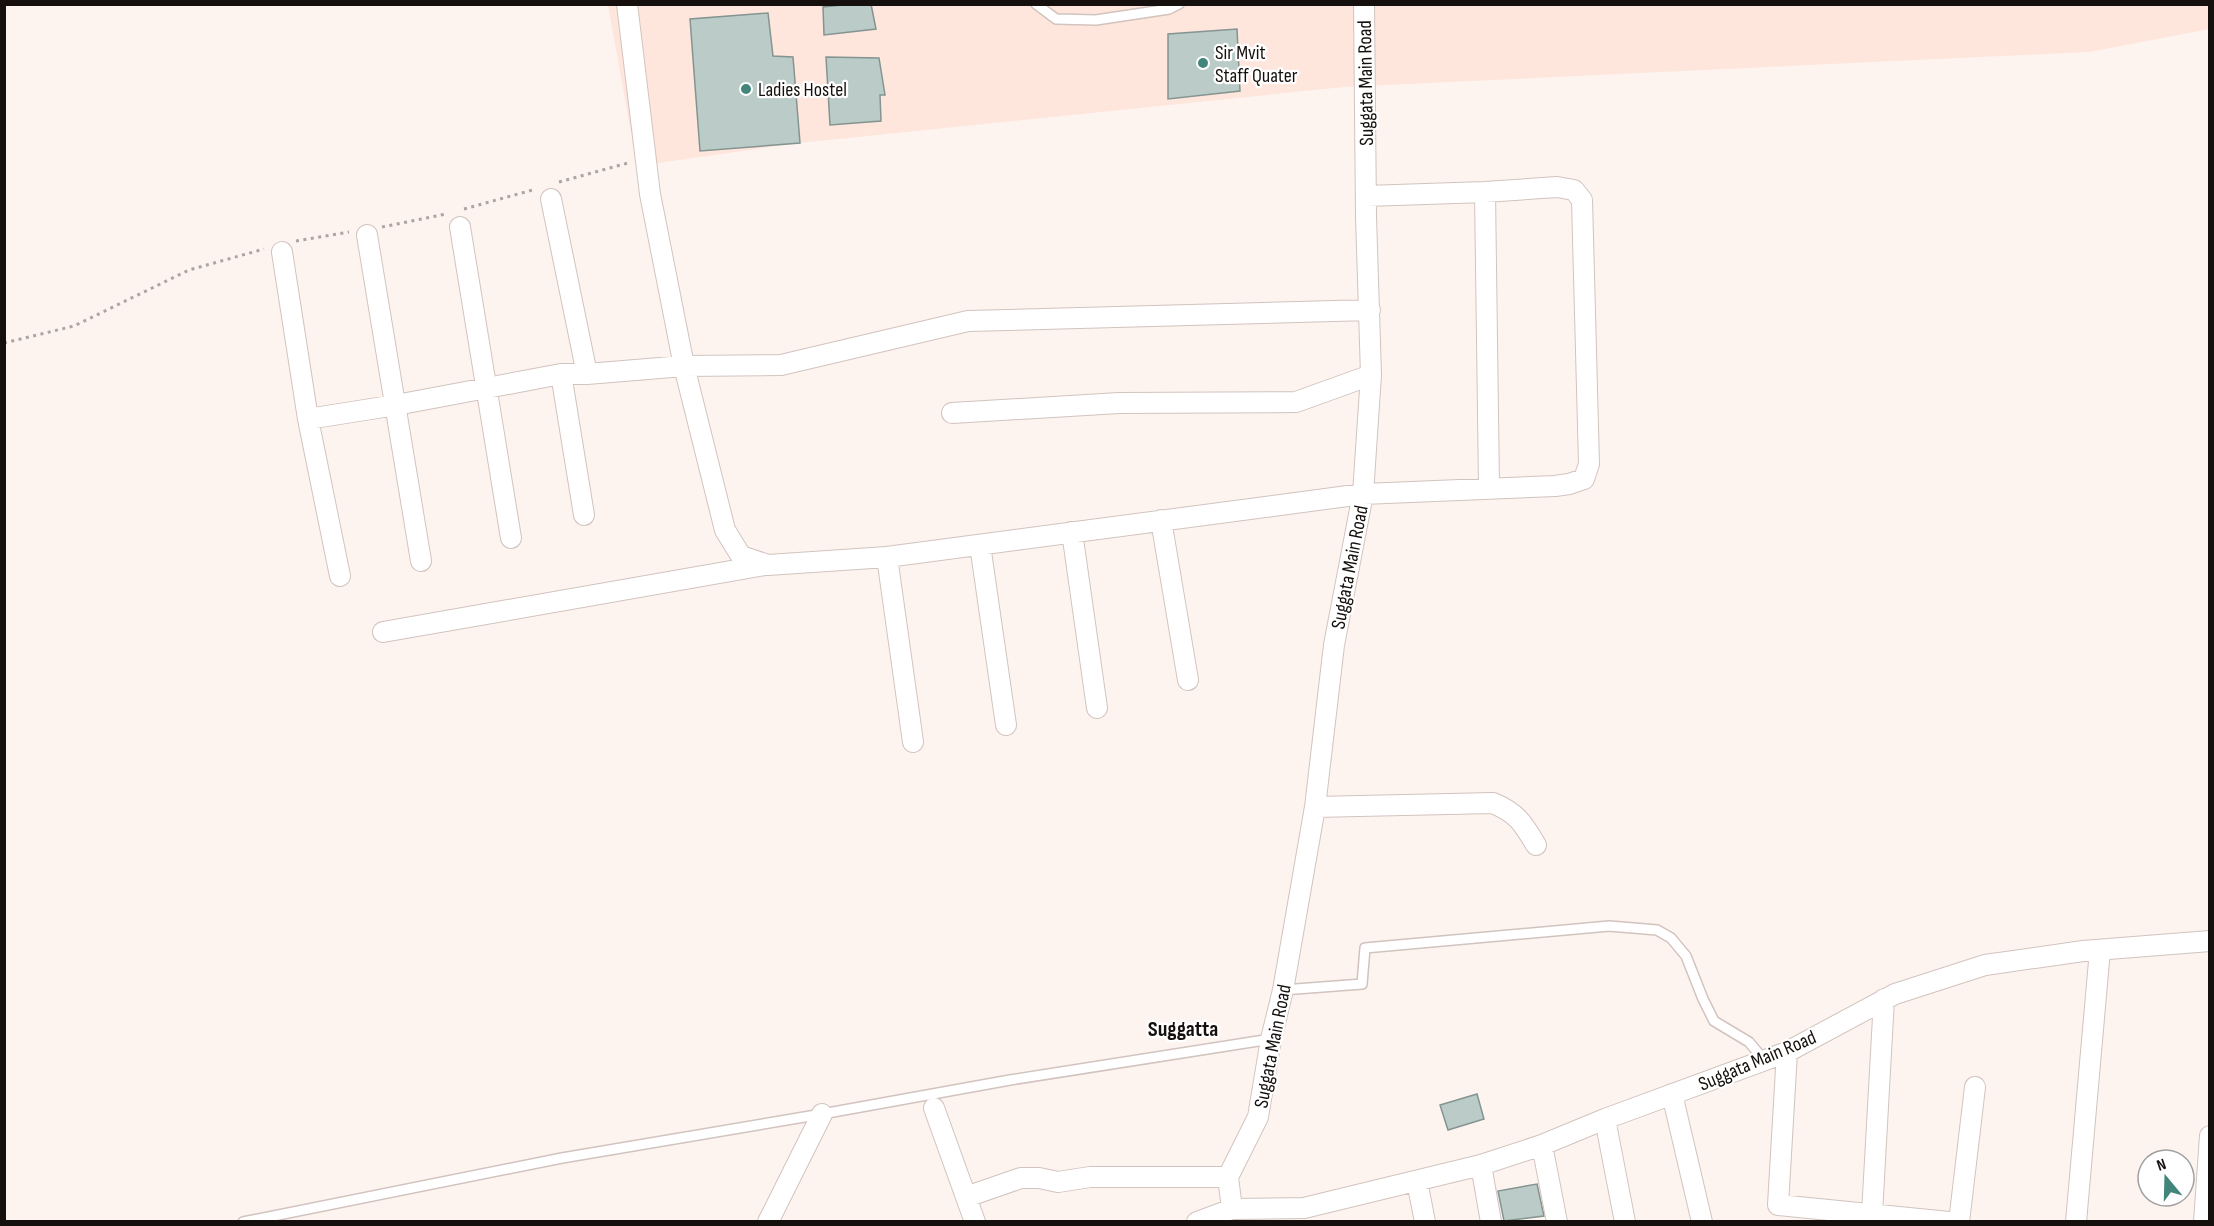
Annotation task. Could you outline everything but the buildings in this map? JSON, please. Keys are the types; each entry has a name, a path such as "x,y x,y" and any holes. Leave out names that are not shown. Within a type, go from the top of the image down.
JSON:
{"street":[{"path":"627,4 650,194 684,366 725,530 741,556 768,565"},
{"name":"Suggata Main Road","path":"1228,1177 1258,1117 1315,807 1334,645 1363,494 1371,375 1364,4"},
{"path":"383,632 768,565 887,557 1363,494 1569,484 1584,479 1589,464 1582,200 1574,190 1557,187 1366,196"},
{"path":"551,189 587,374"},
{"path":"1485,192 1490,488"},
{"path":"460,227 511,538"},
{"path":"367,231 422,561"},
{"path":"280,247 308,419 339,576"},
{"path":"308,419 561,374 684,366 781,365 968,321 1370,310"},
{"path":"561,374 584,515"},
{"path":"951,413 1119,403 1296,402 1371,375"},
{"path":"1161,520 1188,680"},
{"path":"1072,532 1097,708"},
{"path":"980,545 1006,725"},
{"path":"887,557 913,742"},
{"path":"1315,807 1493,803 1506,808 1522,820 1536,845"},
{"name":"Suggata Main Road","path":"1197,1221 1232,1209 1306,1215 1417,1181 1481,1165 1786,1052 1884,999 1985,965 2100,950 2210,941"},
{"path":"2076,1221 2100,950"},
{"path":"1872,1214 1884,999"},
{"path":"1786,1052 1778,1205 1949,1221"},
{"path":"1959,1221 1975,1087"},
{"path":"1672,1094 1702,1221"},
{"path":"934,1108 975,1221"},
{"path":"768,1221 822,1114"},
{"path":"1605,1119 1625,1221"},
{"path":"2204,1221 2210,1136"},
{"path":"1542,1144 1557,1221"},
{"path":"1481,1165 1491,1221"},
{"path":"966,1197 1021,1178 1039,1178 1058,1182 1090,1178 1228,1177 1232,1209"},
{"path":"1417,1181 1425,1221"}],"lane":[{"path":"1036,4 1056,19 1096,20 1169,9 1179,4"},
{"path":"1283,990 1362,984 1365,948 1609,926 1657,930 1671,938 1686,956 1714,1021 1749,1042 1764,1060"},
{"path":"243,1221 562,1158 1010,1080 1271,1039"}],"path":[{"path":"4,343 74,326 189,270 280,247 433,218 551,189 647,157"}],"shaded area":[{"path":"2209,4 2210,29 2089,52 1344,87 800,143 637,166 608,5"}],"place":[{"name":"Sir Mvit Staff Quater","path":"1203,63"},
{"name":"Ladies Hostel","path":"746,89"}],"district":[{"name":"Suggatta","path":"1183,1028"}]}
